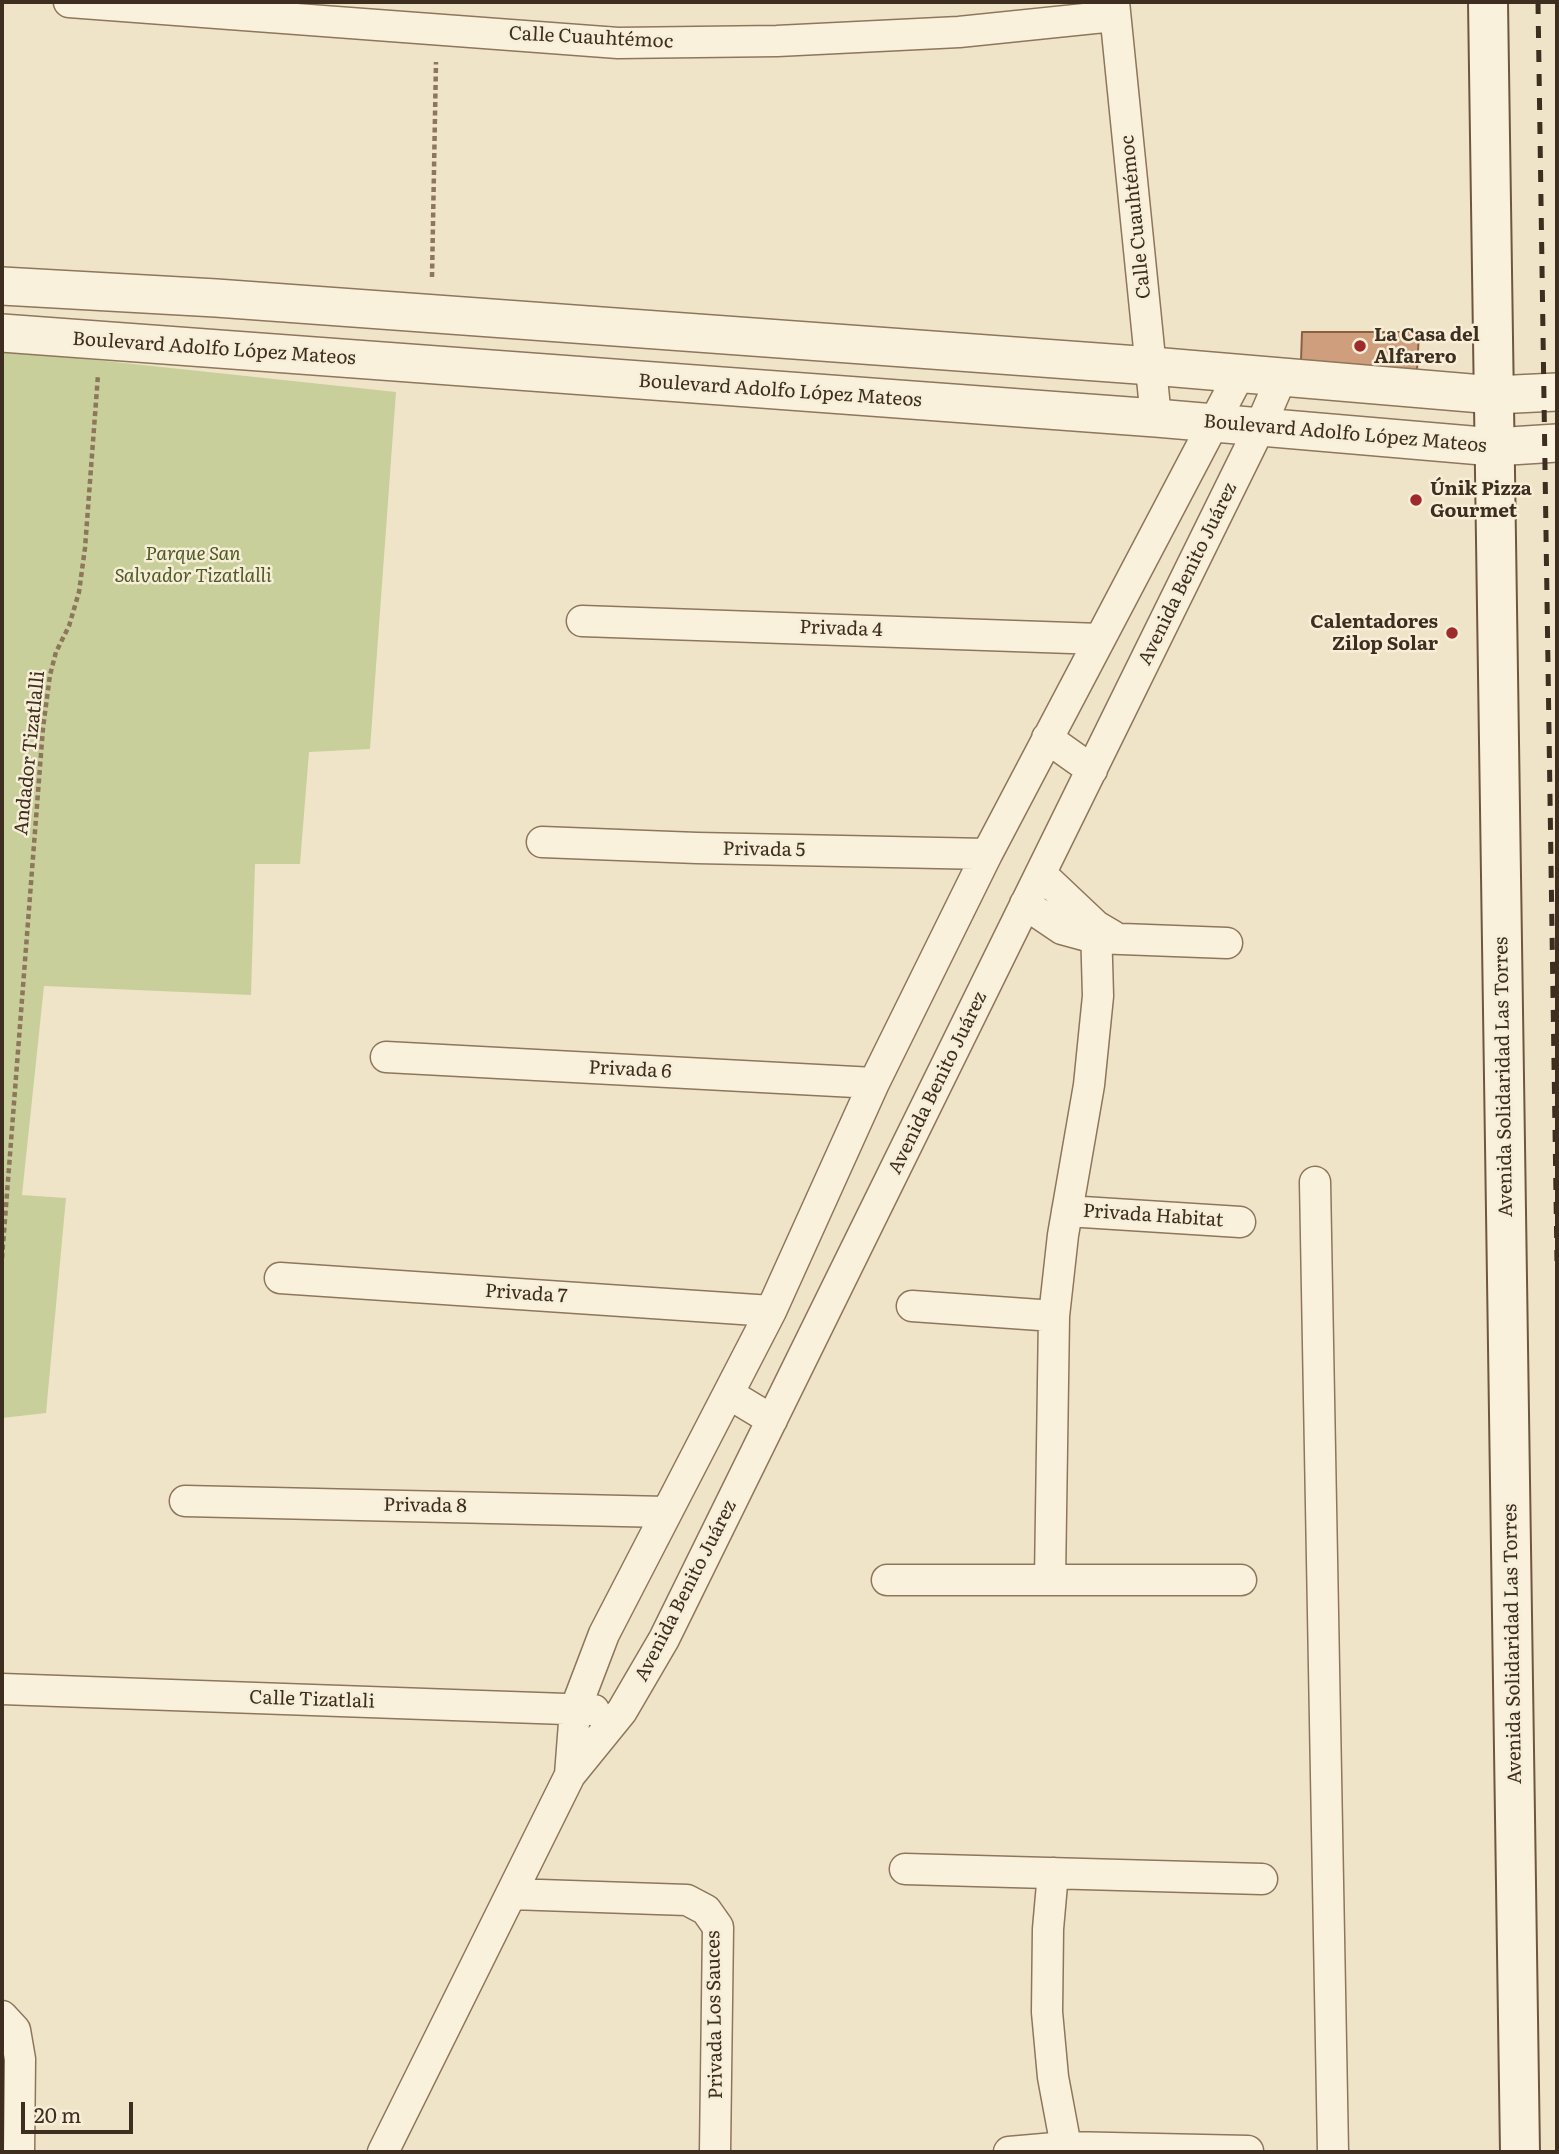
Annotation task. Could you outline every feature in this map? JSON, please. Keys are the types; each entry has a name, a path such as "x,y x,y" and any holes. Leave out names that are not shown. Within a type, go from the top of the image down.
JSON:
{"main road":[{"name":"Avenida Solidaridad Las Torres","path":"1488,2 1520,2152"}],"street":[{"name":"Calle Cuauhtémoc","path":"69,2 618,43 777,41 959,32 1114,9 1156,418"},
{"path":"2,286 1152,366 1494,395 1557,392"},
{"path":"209,349 216,299"},
{"name":"Boulevard Adolfo López Mateos","path":"2,333 1156,418 1494,447 1557,443"},
{"name":"Avenida Benito Juárez","path":"570,1775 575,1710 604,1634 771,1311 874,1083 987,854 1240,373"},
{"name":"Avenida Benito Juárez","path":"383,2152 570,1775 622,1711 664,1639 1261,427 1282,376"},
{"name":"Privada 4","path":"582,621 1100,639"},
{"path":"1048,738 1092,771"},
{"name":"Privada 5","path":"542,842 987,854"},
{"path":"1041,874 1103,935"},
{"path":"1026,904 1062,929 1103,935 1227,943"},
{"path":"1050,1579 1054,1316 1067,1211 1089,1085 1103,935"},
{"name":"Privada 6","path":"386,1057 874,1083"},
{"path":"1315,1182 1333,2152"},
{"name":"Privada Habitat","path":"1067,1211 1240,1222"},
{"name":"Privada 7","path":"280,1278 771,1311"},
{"path":"912,1306 1054,1316"},
{"path":"730,1394 772,1420"},
{"name":"Privada 8","path":"185,1501 666,1511"},
{"path":"887,1580 1241,1580"},
{"name":"Calle Tizatlali","path":"2,1689 622,1711"},
{"path":"905,1869 1262,1880"},
{"path":"1053,1873 1048,1929 1047,2012 1052,2077 1067,2150"},
{"name":"Privada Los Sauces","path":"510,1894 687,1900 706,1910 718,1927 715,2152"},
{"path":"2,2016 15,2030 20,2059 19,2152"},
{"path":"1009,2152 1248,2151"}],"path":[{"path":"432,314 436,30"},
{"name":"Andador Tizatlalli","path":"2,1258 43,729 56,652 69,626 79,592 85,548 100,340"}],"green space":[{"name":"Parque San Salvador Tizatlalli","path":"2,350 396,392 370,749 309,752 300,864 255,864 251,995 44,986 22,1195 66,1198 46,1413 2,1418"}],"building":[{"name":"La Casa del Alfarero","path":"1302,332 1419,332 1417,370 1301,361"}],"railway":[{"path":"1538,2 1557,1261"}],"place":[{"name":"La Casa del Alfarero","path":"1360,346"},
{"name":"Únik Pizza Gourmet","path":"1416,500"},
{"name":"Calentadores Zilop Solar","path":"1452,633"}]}
